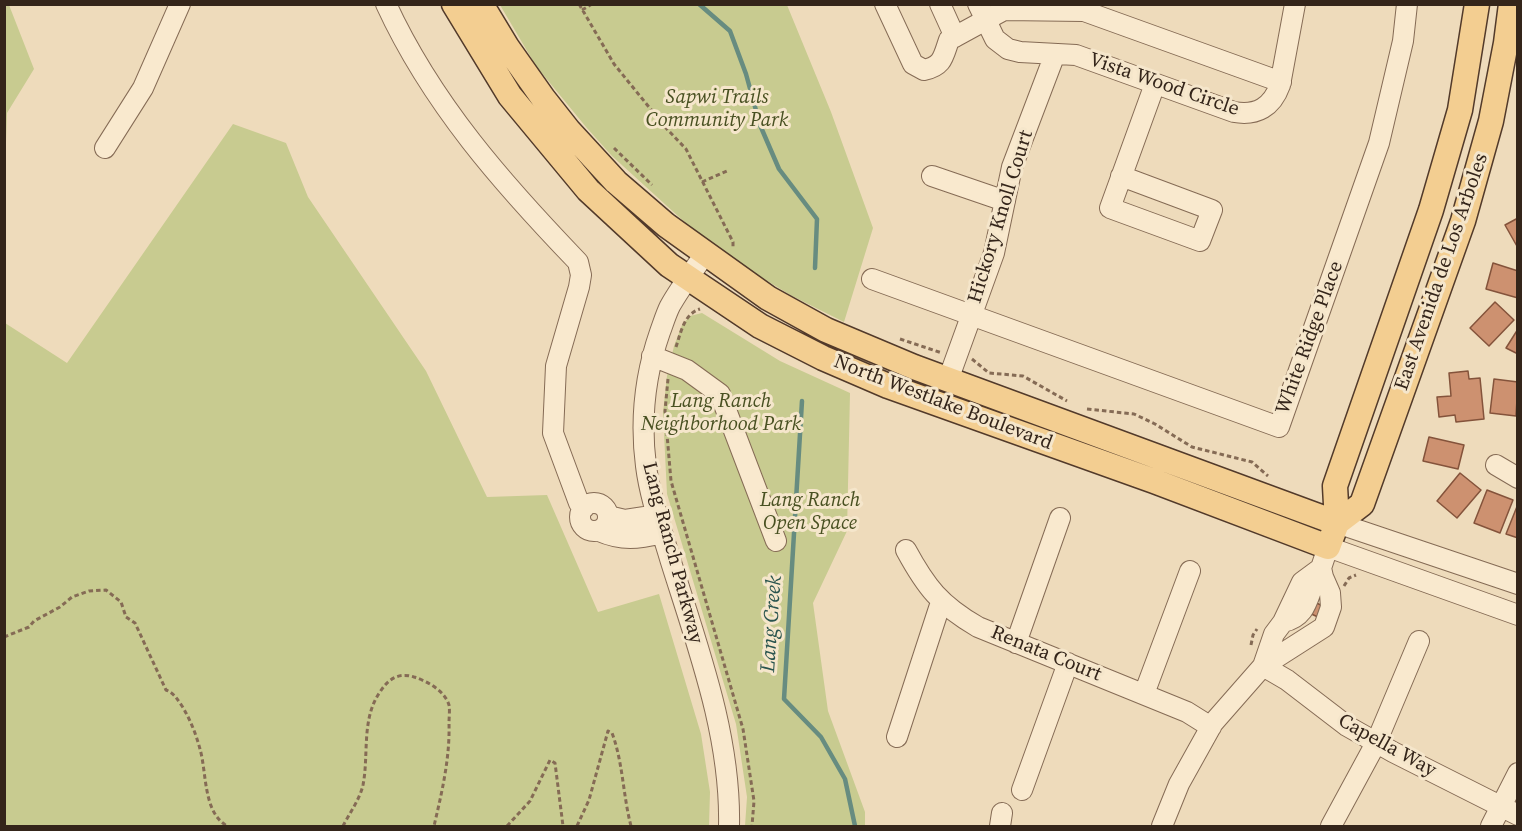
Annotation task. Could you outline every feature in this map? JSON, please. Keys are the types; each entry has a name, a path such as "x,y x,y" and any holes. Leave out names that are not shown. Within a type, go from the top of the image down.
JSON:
{"main road":[{"name":"North Westlake Boulevard","path":"454,4 510,96 588,190 669,265 760,326 823,358 888,386 1154,481 1325,557"},
{"name":"North Westlake Boulevard","path":"481,4 507,47 569,131 616,182 666,225 768,298 826,330 948,380 1337,523"},
{"name":"East Avenida de Los Arboles","path":"1325,557 1337,523 1335,486 1431,210 1460,110 1477,4"},
{"name":"East Avenida de Los Arboles","path":"1337,523 1362,504 1463,221 1491,121 1511,4"}],"street":[{"path":"105,148 143,88 180,4"},
{"path":"386,4 417,63 483,159 578,262 581,275 579,287 556,366 553,433 579,503 584,508 580,516 583,525 590,531 603,524 625,520 642,519 660,524"},
{"path":"885,4 913,64 924,70 936,68 941,62 949,40 955,38 982,12 1084,11 1281,82"},
{"path":"940,4 955,38"},
{"name":"Vista Wood Circle","path":"982,12 995,39 1008,49 1020,52 1076,55 1245,114 1269,105 1276,96 1281,82 1295,4"},
{"name":"White Ridge Place","path":"872,279 1279,427 1379,143 1403,41 1407,4"},
{"name":"Hickory Knoll Court","path":"948,380 994,253 1012,167 1055,54"},
{"path":"1121,177 1212,210 1200,241 1110,208 1121,177 1155,84"},
{"path":"933,176 1005,201"},
{"name":"Lang Ranch Parkway","path":"705,254 669,308 652,356 646,382 644,441 646,467 660,524 703,666 717,722 730,795 729,826"},
{"path":"652,356 687,370 720,394 776,541"},
{"path":"1496,465 1518,478"},
{"path":"1016,643 1060,518"},
{"name":"North Westlake Boulevard","path":"1337,523 1518,584"},
{"name":"Renata Court","path":"906,550 922,579 940,602 960,617 1016,643 1187,712 1211,727"},
{"name":"North Westlake Boulevard","path":"1325,557 1518,615"},
{"name":"East Avenida de Los Arboles","path":"1263,666 1274,634 1302,582 1325,557"},
{"name":"East Avenida de Los Arboles","path":"1162,826 1179,784 1211,727 1263,666 1324,627 1331,607 1330,593 1323,577 1325,557"},
{"path":"1143,694 1190,571"},
{"path":"897,737 940,602"},
{"path":"1282,622 1294,632 1306,637"},
{"path":"1331,826 1376,742 1419,641"},
{"path":"1022,790 1068,663"},
{"name":"Capella Way","path":"1263,666 1287,680 1347,726 1510,811"},
{"path":"1491,826 1510,811 1518,773"}],"path":[{"path":"579,4 614,64 686,149 733,242 732,252"},
{"path":"582,10 591,4"},
{"path":"702,182 727,171"},
{"path":"708,309 693,312 686,319 672,364 665,411 671,481 741,723 754,801 752,826"},
{"path":"4,636 29,627 34,621 60,607 72,597 89,591 106,590 120,602 126,617 135,623 166,690 173,693 189,718 200,750 212,808 220,822 227,826"},
{"path":"1260,624 1252,635 1250,653 1263,666"},
{"path":"343,826 363,787 366,735 379,693 399,675 408,675 442,692 449,705 450,748 434,826"},
{"path":"577,826 589,800 608,731 612,733 616,742 625,804 631,826"},
{"path":"507,826 530,801 550,760 555,763 563,826"}],"green space":[{"path":"4,5 9,5 34,69 7,113 5,171"},
{"name":"Sapwi Trails Community Park","path":"500,5 787,5 831,112 873,228 844,322 792,296 741,265 689,226 612,156 536,66"},
{"path":"233,124 286,143 308,197 426,371 487,497 547,495 598,612 659,594 701,734 710,792 709,826 5,826 5,323 67,363"},
{"name":"Lang Ranch Neighborhood Park","path":"702,313 780,361 850,393 847,531 813,603 828,711 865,812 865,826 745,826 747,797 736,724 667,494 663,413 667,376 682,325 690,316"}],"building":[{"path":"1518,218 1518,248 1505,225"},
{"path":"1493,263 1518,271 1518,298 1486,289"},
{"path":"1495,302 1514,320 1489,346 1470,328"},
{"path":"1518,329 1518,354 1506,348"},
{"path":"1468,371 1469,379 1480,378 1484,419 1456,422 1455,415 1439,417 1437,397 1451,396 1449,373"},
{"path":"1494,379 1518,382 1516,416 1490,413"},
{"path":"1429,437 1464,445 1458,469 1423,461"},
{"path":"1460,473 1481,490 1457,518 1437,501"},
{"path":"1487,490 1513,500 1500,533 1474,523"},
{"path":"1518,504 1518,538 1506,534"},
{"path":"1312,601 1323,606 1318,617 1307,612"}],"waterway":[{"name":"Lang Creek","path":"699,4 730,31 746,74 760,125 779,169 817,219 815,268"},
{"name":"Lang Creek","path":"802,401 784,699 821,737 845,779 855,826"}],"park label":[{"name":"Lang Ranch Open Space","path":"810,512"}]}
